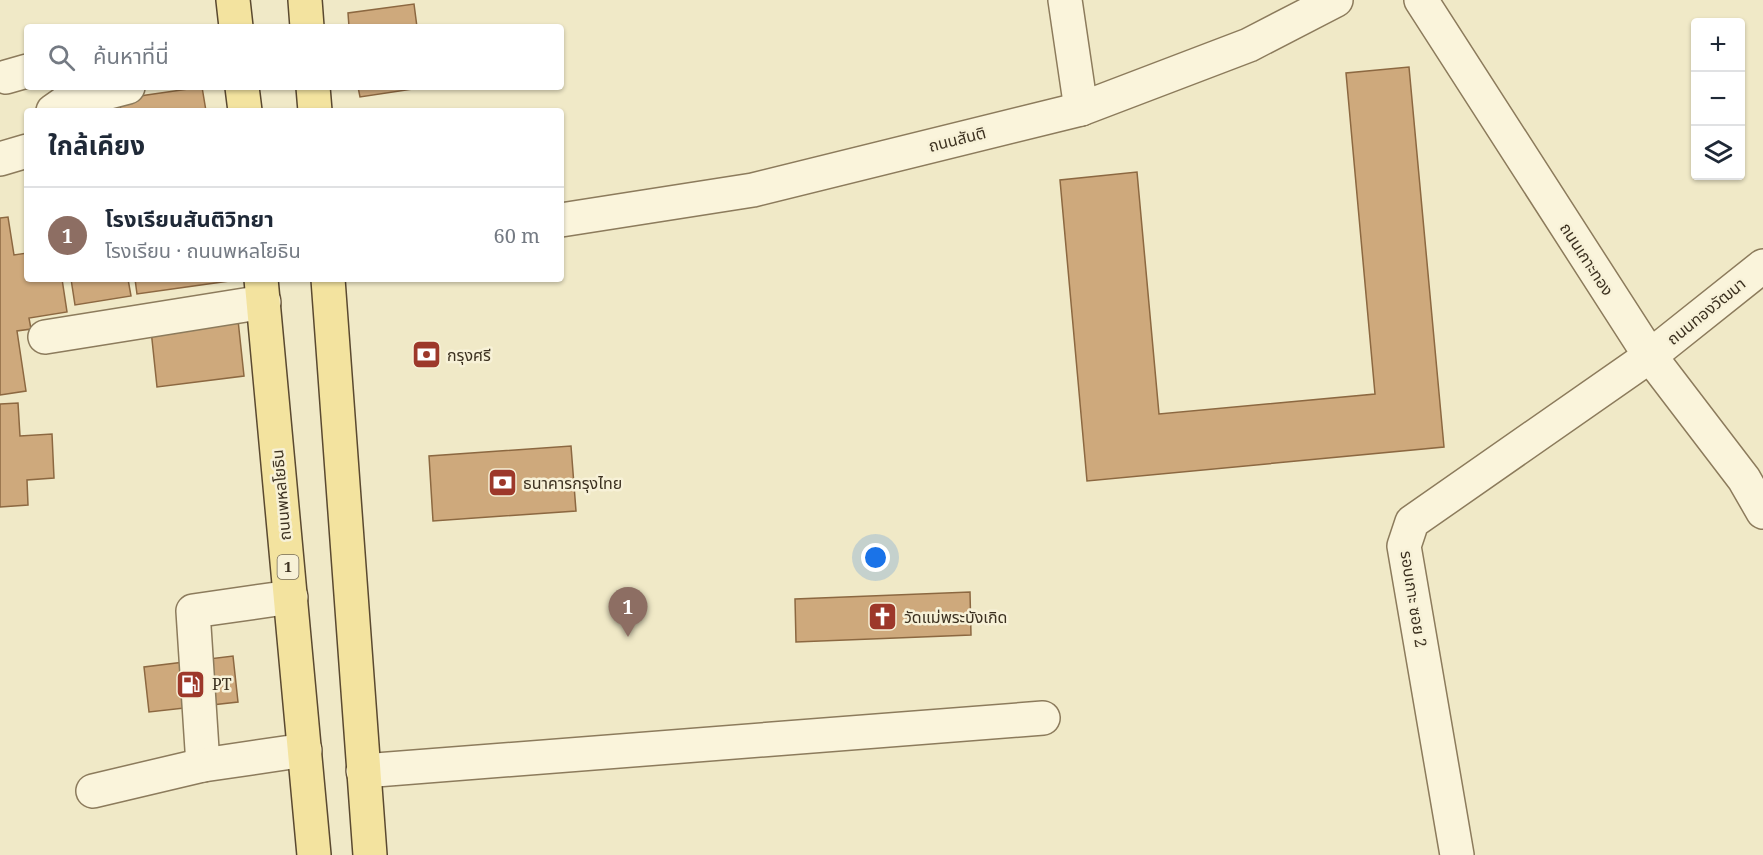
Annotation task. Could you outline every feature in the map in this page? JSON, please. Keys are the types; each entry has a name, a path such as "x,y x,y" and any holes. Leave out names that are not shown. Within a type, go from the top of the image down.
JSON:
{"main road":[{"path":"233,0 236,24"},
{"path":"305,0 307,24"},
{"path":"242,90 244,108"},
{"path":"313,90 315,108"},
{"path":"328,282 370,855"},
{"name":"ถนนพหลโยธิน","path":"262,291 314,855"}],"street":[{"path":"1065,0 1081,109"},
{"name":"ถนนสันติ","path":"564,220 753,190 1081,109 1249,45 1336,0"},
{"name":"ถนนเกาะทอง","path":"1421,0 1650,357 1744,479 1763,512"},
{"path":"57,108 63,104 117,90"},
{"path":"0,159 24,152"},
{"name":"ถนนทองวัฒนา","path":"1650,357 1763,266"},
{"path":"45,337 262,291"},
{"name":"รอบเกาะ ซอย 2","path":"1457,855 1404,546 1412,522 1650,357"},
{"path":"203,765 193,611 291,597"},
{"path":"363,771 1043,718"},
{"path":"93,791 203,765 305,750"}],"building":[{"path":"414,4 417,24 349,24 348,13"},
{"path":"1409,67 1444,447 1087,481 1060,180 1137,172 1159,414 1375,394 1346,73"},
{"path":"181,90 202,90 206,108 120,108 119,99"},
{"path":"359,90 406,90 360,97"},
{"path":"8,217 14,255 24,253 24,282 62,282 67,312 29,318 31,329 17,331 26,391 0,395 0,218"},
{"path":"71,282 129,282 131,296 75,305"},
{"path":"135,282 222,282 137,294"},
{"path":"238,320 244,376 157,387 151,330"},
{"path":"18,403 20,436 52,434 54,478 27,480 28,505 0,507 0,404"},
{"name":"ธนาคารกรุงไทย","path":"571,446 576,511 433,521 429,456"},
{"name":"วัดแม่พระบังเกิด","path":"970,592 971,635 796,642 795,599"},
{"name":"PT","path":"233,656 238,702 149,712 144,667"}],"place":[{"name":"กรุงศรี","path":"426,355"},
{"name":"ธนาคารกรุงไทย","path":"502,483"},
{"name":"วัดแม่พระบังเกิด","path":"883,617"},
{"name":"โรงเรียนสันติวิทยา","path":"628,637"},
{"name":"PT","path":"191,684"}]}
